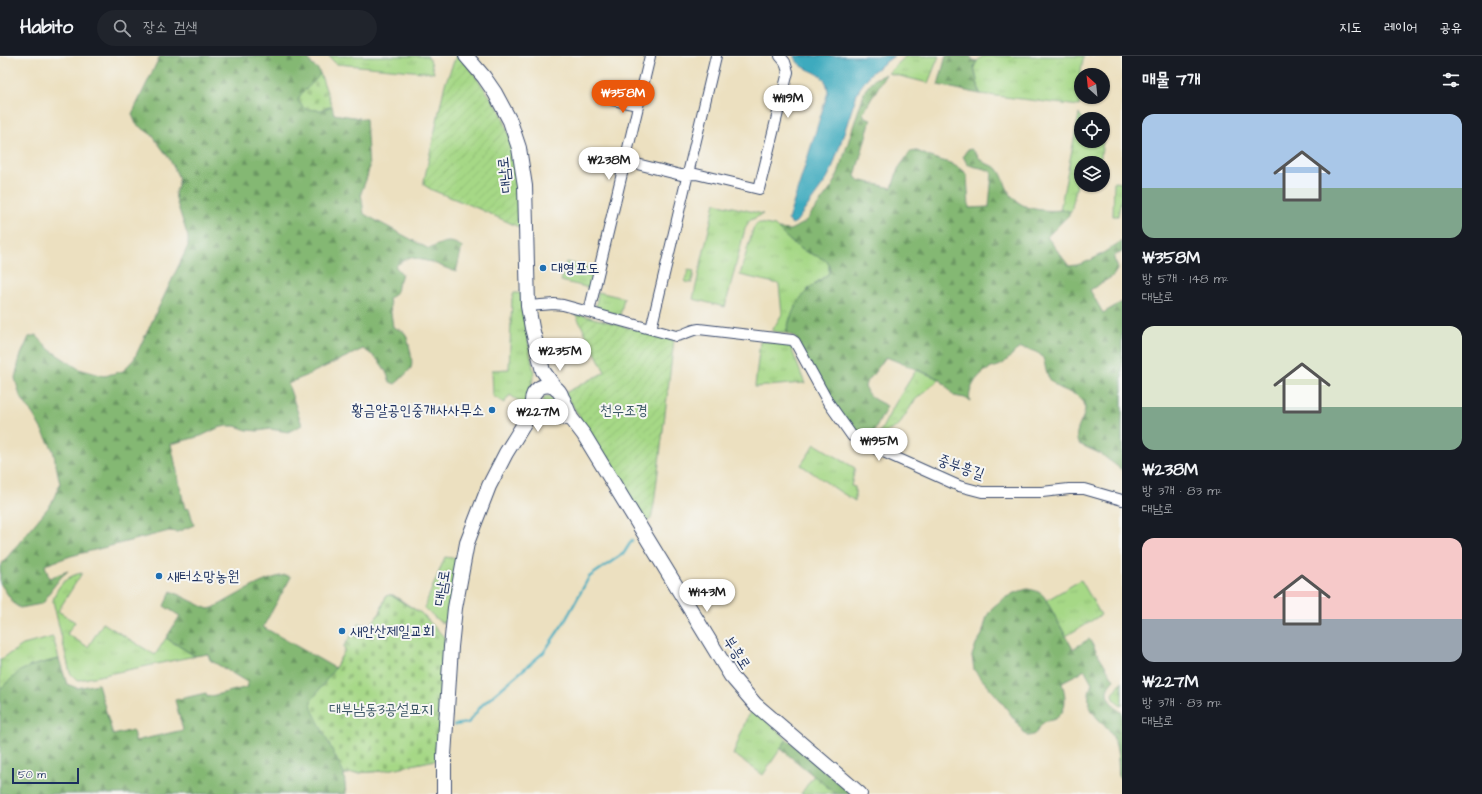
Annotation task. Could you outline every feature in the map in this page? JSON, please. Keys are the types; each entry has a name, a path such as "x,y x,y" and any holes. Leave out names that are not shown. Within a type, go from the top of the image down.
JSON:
{"street":[{"name":"대남로","path":"444,794 444,756 451,647 455,608 467,543 489,486 506,453 524,424 543,371 528,306 525,186 520,148 514,131 500,102 484,77 466,56"},
{"path":"589,312 650,56"},
{"path":"625,161 681,175 696,174 759,189 788,72 785,62 780,56"},
{"path":"528,306 554,304 564,305 651,329 688,175 714,57"},
{"path":"613,100 638,105"},
{"name":"중부흥길","path":"651,329 676,336 698,329 792,340 795,342 828,402 852,436 859,441 959,486 982,492 1042,492 1084,489 1122,500"},
{"name":"부흥로","path":"543,371 560,394 571,418 584,435 731,676 755,704 860,794"},
{"path":"524,424 549,417 557,415 562,408 560,394 548,386 539,388 534,398 536,413 549,417 571,418"}],"green space":[{"path":"160,56 307,56 312,65 319,71 319,75 315,82 298,101 305,109 320,110 332,106 334,114 366,119 369,169 361,193 364,214 429,249 446,242 457,244 462,247 456,272 431,262 409,257 395,266 402,274 395,294 389,298 393,327 405,333 409,345 412,365 411,368 395,384 390,382 386,371 380,362 363,349 288,384 302,425 288,432 270,429 258,431 247,430 235,426 226,426 201,436 171,444 185,509 189,508 194,525 177,532 169,531 71,556 45,565 49,578 68,571 51,590 44,602 41,604 20,608 14,604 0,583 0,566 51,504 60,484 53,450 34,416 20,396 15,378 20,357 29,337 36,335 50,350 79,369 104,376 123,371 134,359 188,246 188,237 175,193 179,183 179,178 169,158 152,135 136,124 132,114"},
{"path":"329,56 427,56 430,59 434,73 337,64"},
{"path":"456,56 461,56 501,112 519,163 521,228 432,190 424,185 445,84"},
{"path":"906,56 939,56 928,83 888,73"},
{"path":"946,56 970,56 973,60 977,61 974,67 980,94 938,85"},
{"path":"983,56 1084,56 1081,68 1074,68 1074,104 1079,104 1079,106 980,94 974,67 977,61"},
{"path":"320,73 332,106 320,110 305,109 298,101 299,97 315,81"},
{"path":"886,74 863,113 865,117 871,119 855,176 858,180 892,188 898,169 910,152 917,151 950,163 964,171 967,176 969,208 989,207 992,173 967,164 963,156 967,150 971,149 984,162 998,169 1009,192 1014,199 1020,203 1034,209 1066,210 1069,212 1069,215 1047,237 1069,266 1090,260 1122,241 1122,252 1114,256 1118,268 1113,276 1090,290 1103,313 1122,302 1122,470 1101,454 1079,444 1077,440 1077,431 1084,413 1084,403 1077,396 1053,383 1048,377 1042,357 1038,353 1031,350 1020,348 1002,364 983,372 976,379 971,388 969,397 970,401 965,398 954,396 940,379 886,357 865,385 867,393 870,396 887,406 873,434 863,438 855,434 831,401 794,336 786,333 800,298 829,273 829,264 826,261 799,248 778,229 790,230 804,223 832,187 839,171 865,90 874,79"},
{"path":"1074,139 1074,148 1102,148 1101,156 1074,156 1074,192 1075,192 1071,212 1060,210"},
{"path":"1114,182 1122,183 1122,195 1118,216 1113,216"},
{"path":"715,203 763,214 749,221 745,229 725,307 693,299"},
{"path":"757,223 775,226 790,241 804,251 825,259 829,263 829,273 808,289 790,318 786,333 772,331 782,314 779,284 740,275 753,229"},
{"path":"566,262 587,267 586,273 593,275 590,288 561,281"},
{"path":"688,270 694,271 692,283 685,282"},
{"path":"598,292 624,298 620,316 597,308"},
{"path":"514,293 521,293 534,373 530,392 524,405 510,395 504,403 493,396 492,370 509,369 512,298"},
{"name":"천우조경","path":"575,313 674,340 654,504 651,519 645,523 641,520 565,393 605,372"},
{"path":"760,341 787,343 790,345 805,384 755,387"},
{"path":"916,370 940,379 915,400 898,426 879,434 895,404"},
{"path":"548,396 552,398 554,402 552,406 548,408 544,406 542,402 544,398"},
{"path":"815,444 855,468 851,486 855,487 855,501 801,465"},
{"path":"445,557 458,559 448,621 444,623 440,622 424,608"},
{"path":"82,573 58,611 75,622 67,634 88,647 103,623 155,655 166,638 195,656 79,680 76,679 70,673 53,601 63,582 72,576"},
{"path":"286,575 291,577 263,627 335,668 345,650 344,646 360,623 369,627 380,613 386,596 393,595 426,617 383,771 344,774 346,794 0,794 0,689 20,671 31,666 59,659 67,684 77,688 98,684 113,735 133,730 135,741 183,730 175,700 206,693 207,697 248,687 247,682 210,660 208,654 195,656 166,638 180,616 164,606 171,591 208,609 213,608 258,584"},
{"path":"1081,580 1101,615 1066,636 1047,600"},
{"path":"1027,589 1036,591 1044,596 1073,649 1089,639 1114,680 1107,690 1107,694 1114,706 1122,713 1122,780 1119,778 1117,752 1113,737 1090,708 1089,694 1092,683 1085,670 1062,682 1065,702 1059,716 1055,719 1044,722 1033,735 1027,736 1001,701 974,670 972,656 976,644 982,635 987,616 992,608 1003,599 1014,593"},
{"name":"대부남동3공설묘지","path":"390,595 421,613 447,640 440,759 383,771 344,774 312,709 311,701 335,668 345,650 344,646 360,623 369,627 380,613 386,596"},
{"path":"53,637 59,659 31,666 0,689 0,660 23,645"},
{"path":"1122,681 1122,706 1114,699 1113,694"},
{"path":"756,711 787,739 763,775 733,755 747,717 750,713"},
{"path":"787,739 852,794 836,794 781,749"},
{"path":"814,775 836,794 801,794"}],"water":[{"path":"794,56 894,56 871,73 858,91 832,169 825,182 796,222 792,224 788,220 828,92 827,84 823,78 802,66 797,62"}],"waterway":[{"path":"454,725 468,723 482,705 544,652 565,621 589,577 624,553 632,540"}],"place":[{"name":"대영포도","path":"543,268"},
{"name":"황금알공인중개사사무소","path":"492,410"},
{"name":"새터소망농원","path":"159,576"},
{"name":"새안산제일교회","path":"342,631"}]}
